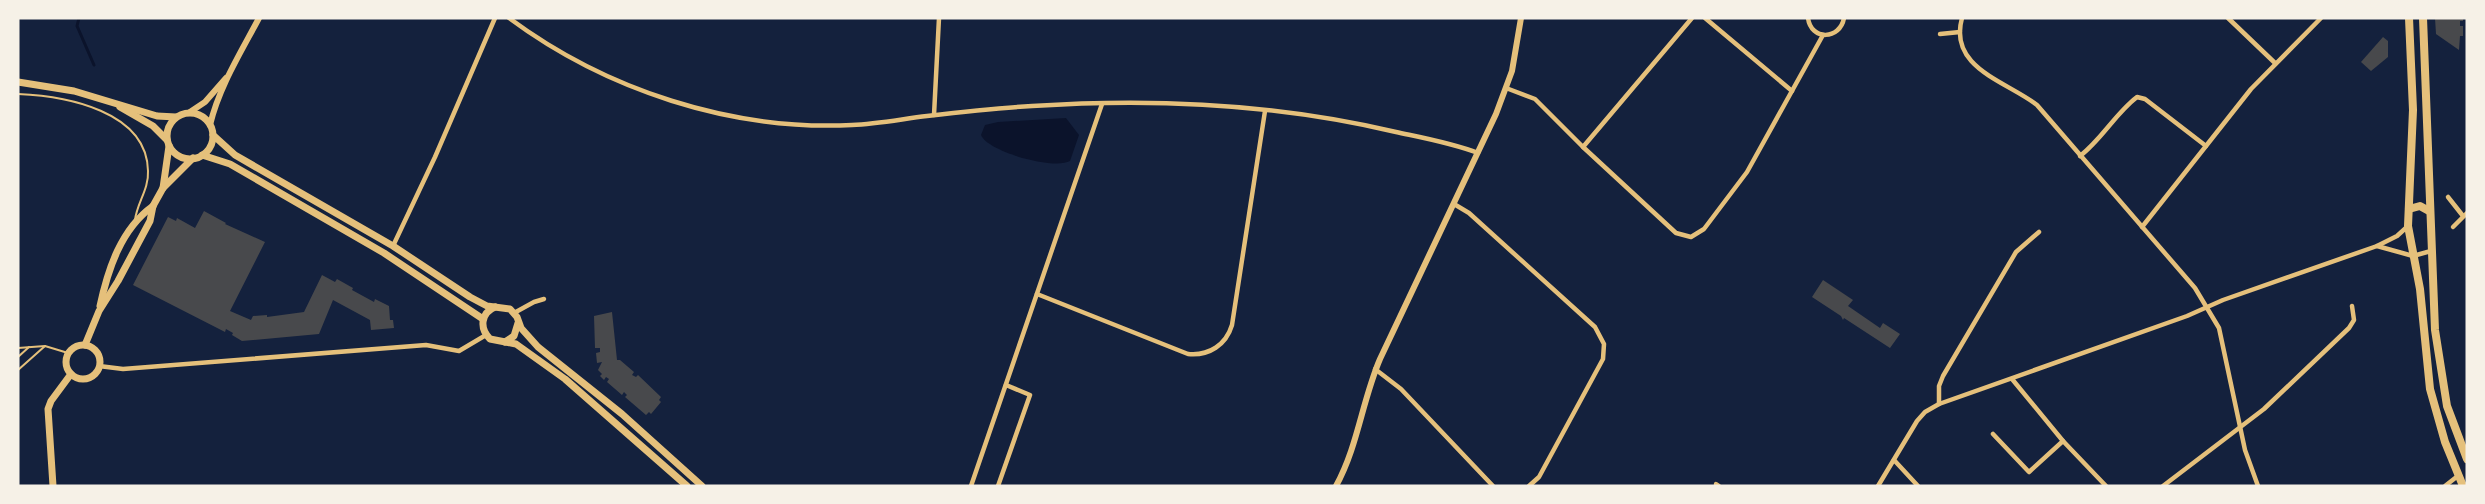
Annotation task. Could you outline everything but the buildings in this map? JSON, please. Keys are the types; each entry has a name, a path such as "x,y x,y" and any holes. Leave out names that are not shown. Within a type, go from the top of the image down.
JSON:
{"main road":[{"path":"2409,18 2414,110 2408,226 2420,289 2430,389 2445,441 2463,486"},
{"path":"2422,18 2431,251 2440,368 2450,416 2467,459"},
{"path":"18,82 75,91 137,108 157,116 176,117 190,112 202,116 210,125 213,135 210,147 202,155 193,158 163,188 153,206 135,223 108,273 99,311 85,345"},
{"path":"112,103 153,126 177,154 193,158"},
{"path":"163,188 168,127 176,117"},
{"path":"213,135 235,155 393,246 470,297 487,306 506,307 514,313 524,333 538,346 622,414 702,486"},
{"path":"202,155 230,164 384,253 483,319"},
{"path":"99,311 150,221 153,206"},
{"path":"2409,209 2420,206 2429,211"},
{"path":"495,307 486,313 483,319 483,330 486,335 494,342 505,342 523,348 565,379 687,486"},
{"path":"505,342 514,336 518,322"},
{"path":"85,345 96,351 99,366 96,372 84,379 71,374 66,366 68,353 75,346 85,345"},
{"path":"53,486 48,409 51,401 71,374"}],"street":[{"path":"210,125 232,70 259,18"},
{"path":"393,246 495,18"},
{"path":"509,18 577,60 656,95 725,116 782,124 856,125 1032,106 1178,105 1265,111 1356,123 1434,140 1478,153"},
{"path":"934,115 939,18"},
{"path":"1336,486 1355,443 1375,369 1478,153 1506,88 1512,71 1521,18"},
{"path":"1583,147 1692,18"},
{"path":"1705,18 1792,91"},
{"path":"1808,18 1815,32 1823,35 1836,33 1841,28 1844,18"},
{"path":"1962,18 1960,32 1962,46 1968,60 2037,105 2195,288 2207,306 2219,328 2241,428 2258,486"},
{"path":"2228,18 2275,63"},
{"path":"2142,227 2251,89 2321,18"},
{"path":"1940,34 1960,32"},
{"path":"1506,88 1535,99 1676,233 1690,237 1704,229 1747,171 1823,35"},
{"path":"190,112 205,102 232,70"},
{"path":"2080,156 2137,97 2145,99 2206,146"},
{"path":"971,486 1102,104"},
{"path":"1037,294 1188,354 1205,353 1223,343 1232,325 1265,111"},
{"path":"2448,197 2465,215 2453,227"},
{"path":"1454,204 1469,213 1591,324 1598,331 1604,344 1603,359 1539,477 1529,486"},
{"path":"1878,486 1921,416 1939,404 2377,246 2397,236 2408,226"},
{"path":"1939,404 1939,386 1942,376 2016,252 2039,232"},
{"path":"2377,246 2413,256 2431,251"},
{"path":"514,313 544,299"},
{"path":"2163,486 2264,409 2349,328 2354,320 2352,306"},
{"path":"99,366 123,369 426,345 459,351 486,335"},
{"path":"1375,369 1401,389 1493,486"},
{"path":"2012,379 2063,441 2106,486"},
{"path":"999,486 1030,395 1006,385"},
{"path":"1993,434 2029,472 2063,441"},
{"path":"1894,460 1918,486"},
{"path":"2445,486 2459,475"}],"lane":[{"path":"18,94 73,103 110,116 132,130 144,150 148,172 135,223"},
{"path":"18,348 45,346 68,353"},
{"path":"18,370 45,346"},
{"path":"18,357 29,347"}],"water":[{"path":"1066,118 1079,135 1070,161 1062,163 1022,158 996,148 981,135 985,125 998,122"}],"waterway":[{"path":"79,18 77,26 94,65"}]}
